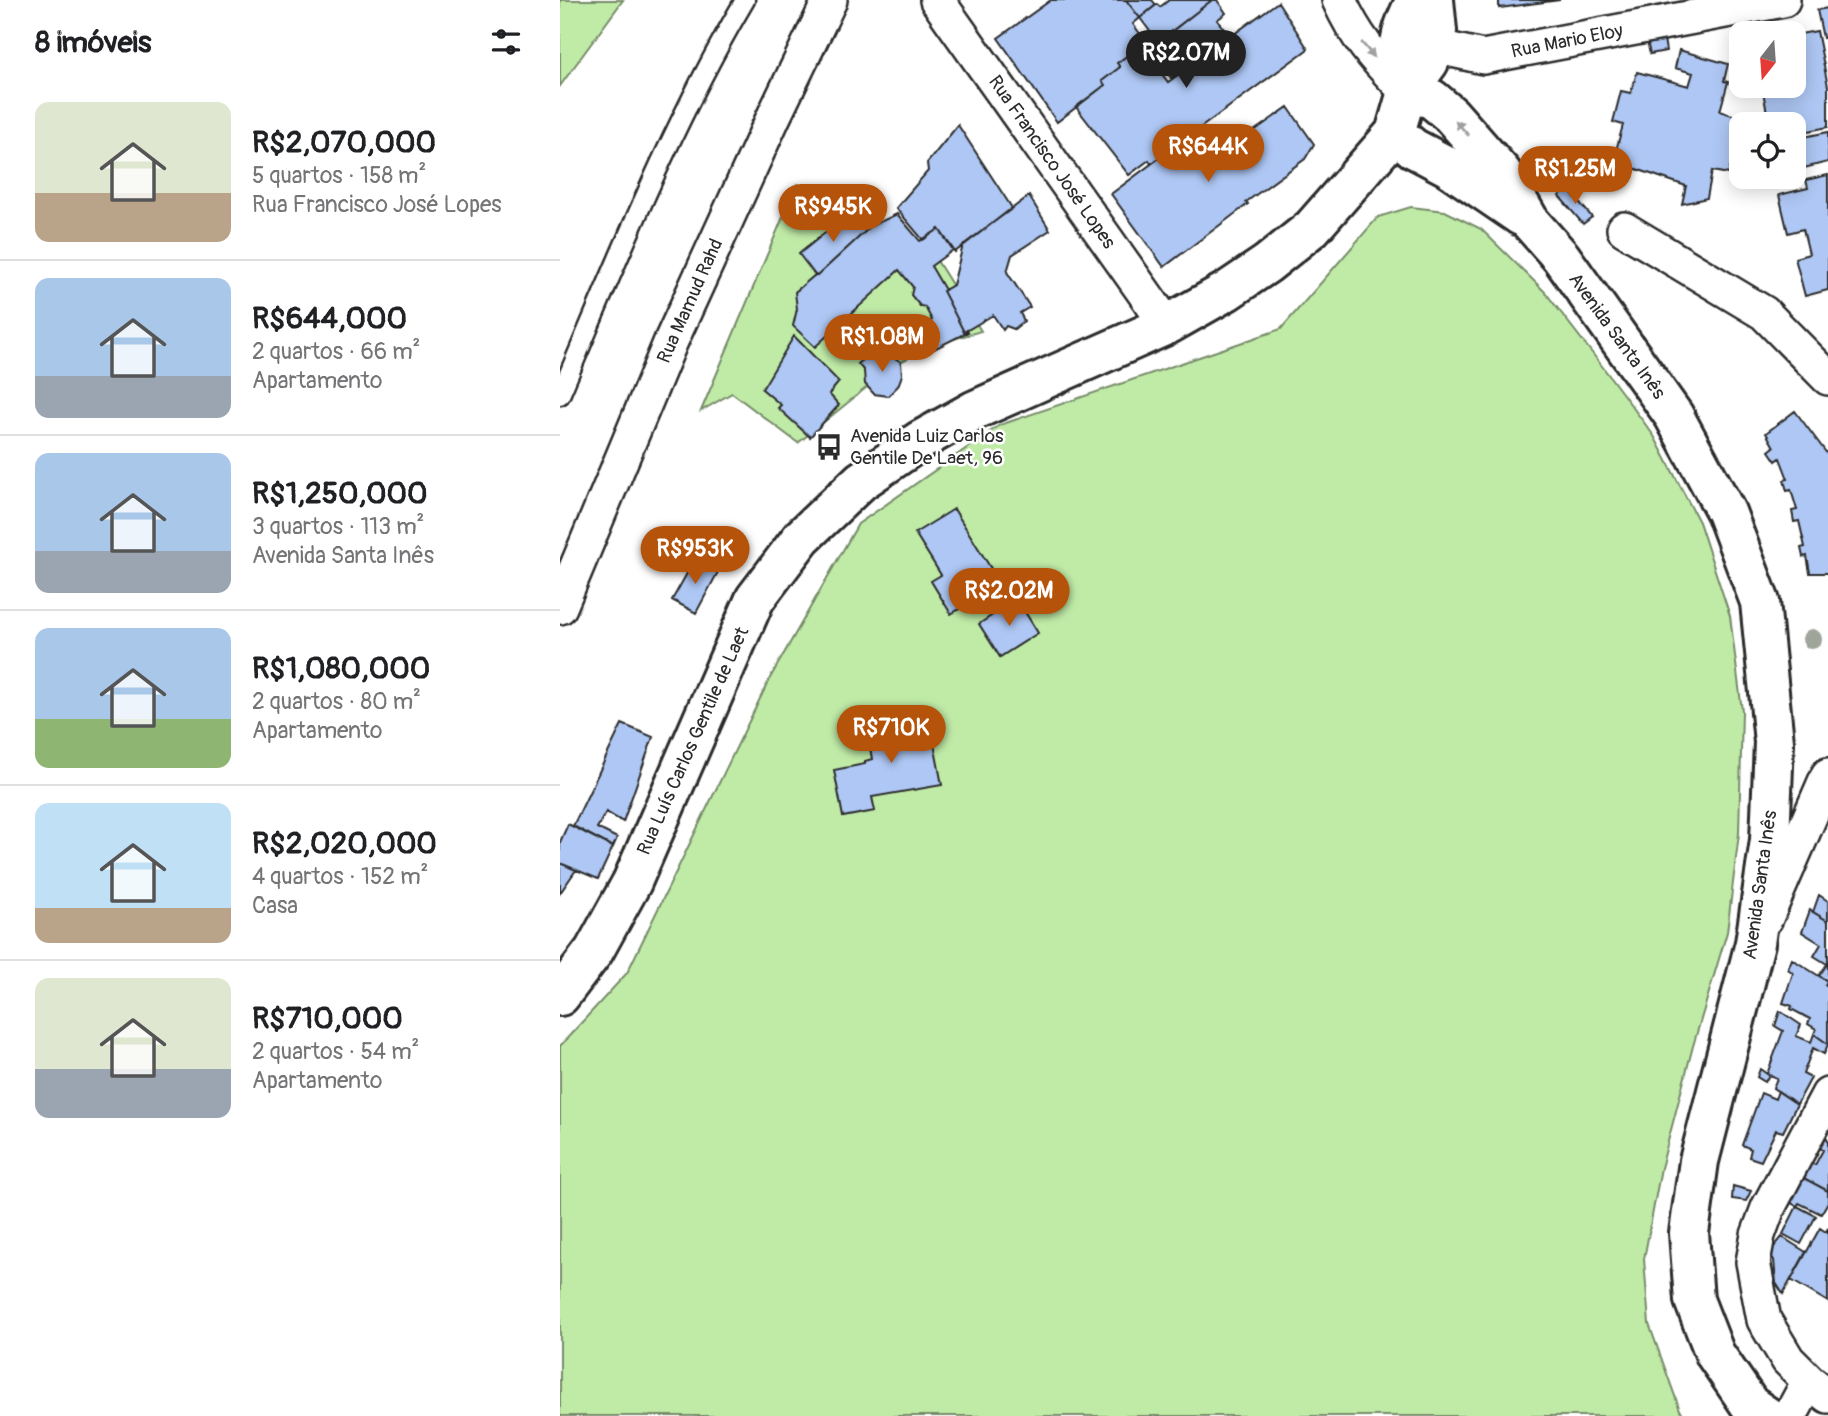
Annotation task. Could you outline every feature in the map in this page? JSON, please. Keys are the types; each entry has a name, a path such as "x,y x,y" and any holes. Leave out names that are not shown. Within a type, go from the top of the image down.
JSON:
{"main road":[{"path":"1408,92 1398,50 1406,20 1416,0"},
{"path":"1408,92 1429,62 1434,46 1437,31 1434,0"},
{"name":"Rua Luís Carlos Gentile de Laet","path":"560,996 594,951 632,882 755,599 802,537 861,481 921,440 975,410 1167,325 1227,291 1267,264 1312,228 1395,133 1408,92"},
{"name":"Avenida Santa Inês","path":"1408,92 1432,99 1451,114 1502,173 1530,222 1560,257 1674,416 1726,512 1760,602 1774,742 1770,840 1755,943 1699,1161 1689,1233 1694,1300 1714,1354 1750,1405 1766,1416"},
{"name":"Avenida Santa Inês","path":"1395,133 1413,148 1450,167 1530,222"}],"street":[{"name":"Rua Mamud Rahd","path":"560,607 671,341 830,0"},
{"name":"Rua Francisco José Lopes","path":"937,0 1167,325"},
{"path":"1339,0 1366,50 1408,92"},
{"name":"Rua Mario Eloy","path":"1434,46 1483,57 1783,0"},
{"path":"1624,229 1764,313 1828,378"},
{"path":"1755,943 1828,775"},
{"path":"1790,1416 1819,1389 1788,1360 1764,1320 1753,1262 1758,1236 1769,1208 1828,1095"}],"lane":[{"path":"560,395 648,191 723,38 745,0"}],"green space":[{"path":"560,0 623,0 560,86"},
{"path":"797,184 884,224 934,256 981,331 930,346 893,366 798,443 732,393 701,411"},
{"path":"1411,207 1445,211 1481,229 1545,292 1654,436 1699,522 1730,616 1742,711 1739,833 1727,932 1661,1168 1644,1259 1649,1324 1680,1410 1685,1416 560,1416 560,1046 627,973 770,678 858,524 1000,425 1281,329 1378,217"}],"building":[{"path":"1051,0 1126,0 1140,18 1133,24 1146,42 1117,63 1120,67 1102,81 1105,85 1057,122 998,38"},
{"path":"1126,0 1152,0 1156,5 1140,18"},
{"path":"1169,0 1212,0 1158,42 1140,18 1157,4 1160,7"},
{"path":"1212,0 1217,0 1226,13 1217,20 1227,33 1171,78 1150,48"},
{"path":"1499,0 1560,0 1499,8"},
{"path":"1278,2 1308,49 1151,164 1149,160 1129,175 1076,107 1105,85 1102,81 1120,67 1117,63 1141,46 1168,82"},
{"path":"1828,8 1828,37 1823,38 1817,10"},
{"path":"1817,31 1828,86 1828,127 1806,132 1806,112 1767,112 1764,98 1806,98 1806,33"},
{"path":"1664,39 1666,51 1650,54 1647,42"},
{"path":"1679,50 1728,64 1724,81 1728,82 1720,111 1729,114 1729,174 1712,171 1707,198 1682,204 1686,186 1613,161 1623,125 1613,122 1621,91 1631,93 1637,72 1689,86 1693,73 1675,68"},
{"path":"1288,107 1314,144 1305,159 1164,267 1111,194 1197,130 1217,157"},
{"path":"958,125 1012,208 955,252 939,229 923,240 896,208 928,171 927,163"},
{"path":"1828,132 1828,162 1806,168 1806,137"},
{"path":"1828,175 1828,290 1805,296 1795,258 1809,254 1803,229 1788,233 1779,195 1808,188 1806,180"},
{"path":"1567,188 1592,217 1583,224 1559,196"},
{"path":"1029,196 1050,230 1012,255 1007,272 1030,307 1020,313 1024,321 1014,329 1006,326 1003,330 993,315 964,332 943,291 953,285 963,245"},
{"path":"852,211 867,230 815,275 799,254"},
{"path":"897,214 920,241 939,229 953,250 931,266 964,332 968,332 926,353 914,330 932,320 925,307 920,306 911,295 913,287 899,270 815,347 793,326 797,309 795,292 817,276 871,226"},
{"path":"794,336 839,382 829,394 839,405 810,437 778,408 781,405 762,389"},
{"path":"890,355 901,362 902,375 898,386 888,396 874,394 865,384 864,371 858,364 868,356"},
{"path":"1795,411 1828,455 1828,573 1810,573 1807,556 1803,557 1801,548 1805,547 1799,521 1794,522 1792,511 1797,510 1791,490 1787,491 1784,480 1788,479 1780,458 1776,461 1769,451 1774,447 1766,433"},
{"path":"954,509 1008,596 984,611 976,599 951,614 931,581 941,575 915,533"},
{"path":"695,559 718,572 696,613 672,600"},
{"path":"1017,599 1038,633 1000,657 979,624"},
{"path":"928,713 942,785 872,797 875,811 843,817 834,770 865,764 865,761 872,759 868,736 874,731 873,723"},
{"path":"622,724 653,737 623,822 606,812 597,828 617,838 613,847 573,826"},
{"path":"568,824 613,847 598,879 560,863 560,842"},
{"path":"560,863 576,870 560,893"},
{"path":"1819,895 1828,901 1828,921 1813,912"},
{"path":"1810,910 1828,921 1828,981 1819,976 1827,964 1814,956 1821,944 1802,932"},
{"path":"1792,959 1827,981 1828,1044 1814,1034 1816,1029 1808,1024 1810,1019 1783,1003 1793,973 1788,969"},
{"path":"1780,1011 1801,1025 1796,1036 1811,1042 1814,1034 1828,1044 1824,1054 1813,1048 1803,1074 1811,1078 1797,1104 1773,1088 1777,1078 1769,1075 1765,1082 1757,1077 1760,1069 1767,1074 1783,1031 1775,1026"},
{"path":"1778,1091 1797,1104 1783,1132 1776,1130 1761,1161 1749,1157 1751,1149 1742,1145 1761,1093 1775,1099"},
{"path":"1824,1134 1828,1141 1828,1191 1800,1176 1808,1162 1815,1165 1823,1150 1817,1146"},
{"path":"1800,1176 1828,1191 1828,1202 1821,1214 1799,1203 1797,1206 1787,1201"},
{"path":"1733,1186 1751,1191 1746,1201 1732,1199"},
{"path":"1797,1206 1816,1216 1801,1244 1783,1234"},
{"path":"1820,1228 1826,1232 1828,1228 1828,1302 1791,1280"},
{"path":"1782,1237 1806,1252 1783,1294 1776,1283 1774,1260 1769,1253"}],"place":[{"name":"Avenida Luiz Carlos Gentile De Laet, 96","path":"829,447"}]}
